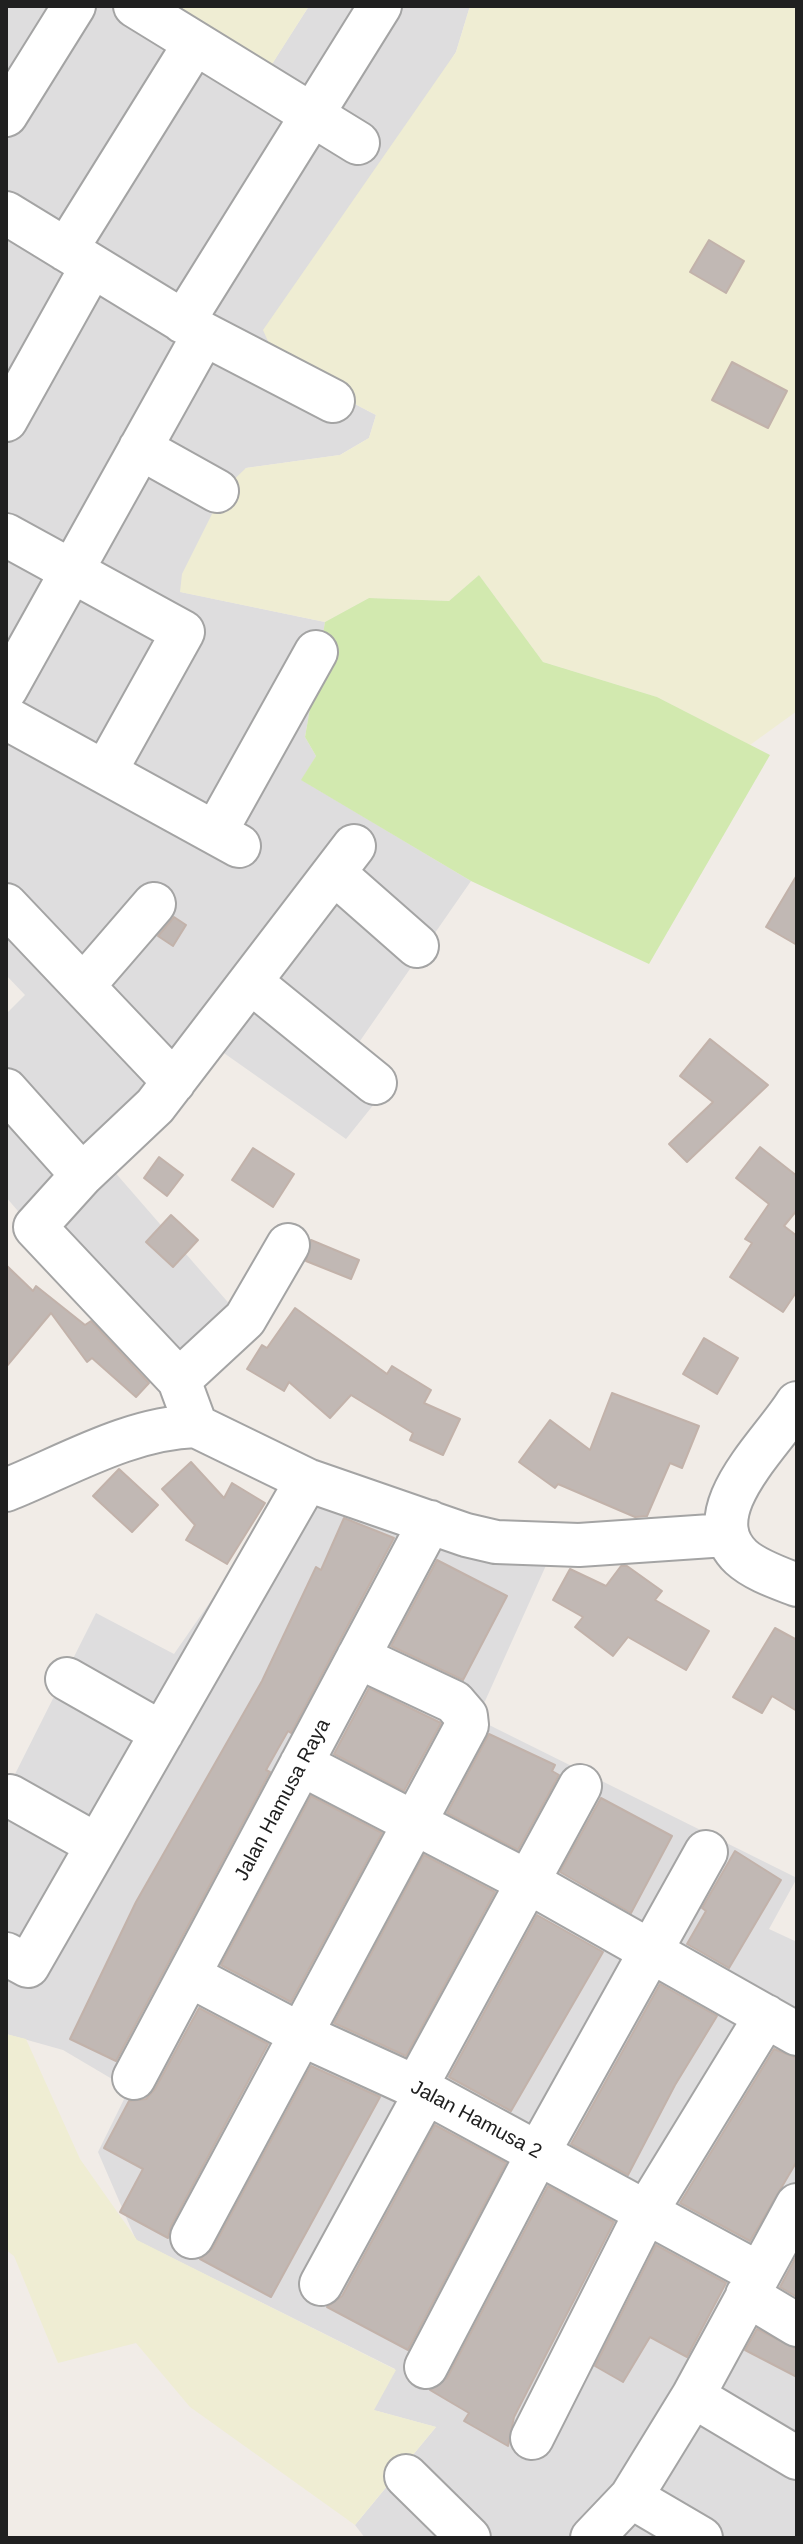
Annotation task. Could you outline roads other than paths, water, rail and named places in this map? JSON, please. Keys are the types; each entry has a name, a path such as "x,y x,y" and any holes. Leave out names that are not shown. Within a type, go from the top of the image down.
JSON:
{"street":[{"path":"6,115 74,6"},
{"path":"135,6 358,143"},
{"path":"6,689 140,448 193,328 312,115 380,6"},
{"path":"6,420 79,258 195,43"},
{"path":"6,213 193,328 333,401"},
{"path":"140,448 217,491"},
{"path":"6,535 183,632 105,772"},
{"path":"6,718 227,840 316,652"},
{"path":"196,1426 179,1380 35,1227 82,1175 155,1106 344,860 417,946"},
{"path":"84,985 154,904"},
{"path":"6,905 174,1082"},
{"path":"252,983 375,1083"},
{"path":"6,1090 82,1175"},
{"path":"179,1380 245,1319 288,1245"},
{"path":"797,1403 779,1433 735,1488 726,1507 726,1535 741,1557 797,1585"},
{"path":"6,1490 116,1443 180,1426 196,1426 307,1480 496,1542 579,1545 726,1535"},
{"path":"6,1954 28,1966 307,1480"},
{"name":"Jalan Hamusa Raya","path":"134,2078 430,1522"},
{"path":"192,2237 467,1725 466,1716 454,1702 358,1657"},
{"path":"67,1679 162,1733"},
{"path":"301,1764 530,1883 648,1953 782,2025 646,2212 532,2438"},
{"path":"321,2284 580,1786"},
{"path":"10,1796 97,1845"},
{"path":"426,2367 538,2153 706,1852"},
{"name":"Jalan Hamusa 2","path":"190,1976 302,2035 421,2089 646,2212 752,2284 797,2325"},
{"path":"592,2538 631,2497 693,2396 797,2205"},
{"path":"693,2396 797,2458"},
{"path":"406,2476 469,2538"},
{"path":"631,2497 701,2538"}]}
